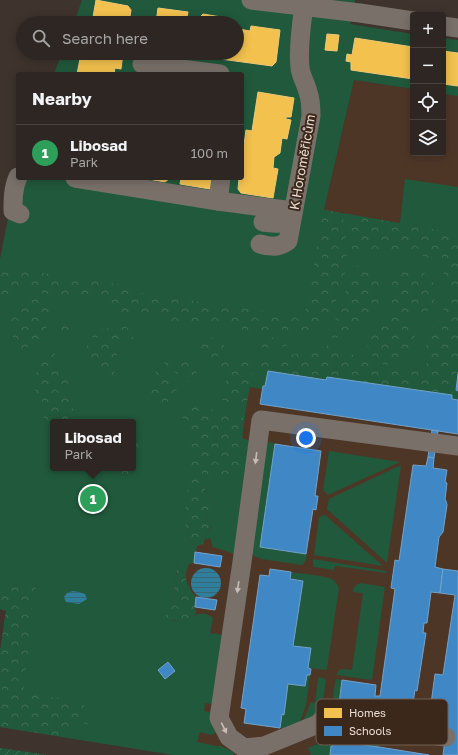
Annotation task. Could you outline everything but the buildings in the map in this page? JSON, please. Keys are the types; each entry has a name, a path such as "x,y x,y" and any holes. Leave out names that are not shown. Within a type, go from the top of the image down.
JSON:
{"street":[{"path":"251,0 304,6 361,6 410,20"},
{"name":"K Horoměřicům","path":"260,244 282,246 288,241 293,214 311,116 309,93 300,70 301,24 304,6"},
{"path":"446,26 458,28"},
{"path":"142,64 204,72"},
{"path":"17,180 13,194 13,211 20,214"},
{"path":"87,180 293,214"},
{"path":"218,201 221,180"},
{"path":"263,222 274,224 282,223 293,214"},
{"path":"316,725 268,751 243,751 229,738 219,718 261,420 458,446"}],"shaded area":[{"path":"354,80 410,89 410,156 446,156 446,94 458,96 458,755 173,755 0,727 0,652 6,611 0,609 0,267 324,210"}],"green space":[{"path":"82,0 96,0 93,16 76,16"},
{"path":"96,0 355,0 350,24 410,34 410,47 355,38 352,55 347,55 351,62 351,70 410,79 410,89 354,80 324,210 400,223 405,179 458,187 458,400 452,399 452,395 327,377 326,380 268,372 265,386 263,386 262,389 249,387 242,438 251,441 235,554 213,547 210,538 205,540 207,533 212,526 209,523 207,515 209,510 214,505 205,489 204,484 184,521 191,544 197,546 194,563 189,564 186,572 186,579 178,562 172,606 173,621 184,621 198,614 206,614 213,618 210,633 223,635 212,704 205,703 204,711 213,713 212,720 216,733 211,735 200,732 197,742 221,746 233,752 234,755 173,755 0,727 0,652 6,611 0,609 0,259 16,178 16,180 154,180 165,182 168,180 181,180 181,184 209,189 211,180 239,180 238,189 241,193 273,198 278,169 273,168 274,157 280,153 282,138 288,139 291,120 286,119 286,117 291,117 294,98 258,93 252,131 244,154 244,72 114,72 115,68 121,68 122,60 228,60 272,66 276,62 280,30 251,26 250,31 244,30 244,16 215,16 204,14 202,16 187,16 188,13 178,16 130,16 131,10 128,6","holes":["327,34 339,36 337,51 325,50","168,662 175,671 165,679 158,670"]},
{"path":"446,38 458,40 458,53 446,51"},
{"path":"59,60 80,60 77,72 55,72"},
{"path":"446,84 458,86 458,96 446,94"},
{"path":"324,210 340,213 343,217 347,254 345,272 334,308 308,339 300,336 297,332 281,333 263,331 249,333 224,322 208,321 192,325 171,321 160,314 128,317 124,316 119,310 100,297 90,296 59,299 32,290 25,290 17,293 0,311 0,267 131,286 130,291 304,318"},
{"path":"348,214 458,234 458,389 446,386 435,380 429,374 427,365 427,339 443,312 449,293 449,286 441,268 435,261 409,252 385,251 357,255 352,254"},
{"path":"351,267 367,267 373,271 379,280 380,301 378,309 365,324 351,336 340,338 320,337 333,323 342,305"},
{"path":"408,270 418,270 426,274 432,280 436,288 436,298 432,306 426,312 418,316 408,316 400,312 394,306 390,298 390,288 394,280 400,274"},
{"path":"30,298 39,299 50,307 46,328 47,340 22,349 14,340 8,323 9,314 17,304"},
{"path":"391,317 400,319 408,324 413,332 415,341 413,350 408,358 400,363 391,365 382,363 374,358 369,350 367,341 369,332 374,324 382,319"},
{"path":"70,322 74,322 79,326 80,330 61,338 59,337 62,328"},
{"path":"125,326 131,331 135,344 78,336 107,328"},
{"path":"200,333 224,343 224,353 212,360 199,345"},
{"path":"262,338 276,338 283,340 289,345 270,348 250,346"},
{"path":"87,343 117,345 120,347 121,350 115,356 111,365 115,373 113,376 108,376 103,371 95,369 93,363 88,358"},
{"path":"327,346 343,349 361,360 386,369 412,369 420,371 436,386 458,394 458,400 452,399 452,395 327,377 326,380 253,370 247,402 231,407 225,405 222,399 230,398 230,395 225,389 225,375 217,363 234,356 237,358 247,358 250,360 258,358 272,358 308,352"},
{"path":"0,348 9,357 0,363"},
{"path":"52,350 62,366 70,388 74,415 74,419 50,419 50,427 46,426 41,406 35,395 37,369"},
{"path":"177,358 184,359 192,365 197,374 190,384 162,361"},
{"path":"156,369 166,373 179,387 173,400 160,404 153,404 146,397 144,387 153,380"},
{"path":"193,394 208,408 226,415 244,418 237,477 208,474 204,483 205,489 214,505 213,510 206,517 212,525 203,544 197,546 191,544 184,521 190,471 189,452 191,439 188,427 182,417"},
{"path":"136,438 147,443 140,452 136,453"},
{"path":"261,441 275,444 260,547 306,554 305,561 302,565 261,559 254,556 249,549"},
{"path":"329,451 400,462 328,495 323,490"},
{"path":"401,465 387,563 327,509 329,499"},
{"path":"109,471 132,471 128,482"},
{"path":"325,515 383,566 314,555 319,517"},
{"path":"313,559 386,571 386,573 335,566 334,570 314,567"},
{"path":"178,561 191,591 196,597 196,614 184,621 169,619 167,618 165,612 172,606"},
{"path":"291,572 329,578 335,582 339,588 326,670 308,668 310,648 293,646 303,581 290,579"},
{"path":"360,583 385,587 372,680 337,675 341,669 352,670 363,593 353,592 353,590 355,586"},
{"path":"23,585 36,588 37,596 32,604 32,623 23,686 24,690 25,693 42,697 75,700 82,703 87,708 90,715 91,725 74,721 70,729 72,738 0,727 0,652 6,611 0,609 0,587"},
{"path":"307,675 310,675 306,705 298,727 291,730 280,728 282,714 284,714 288,684 305,686"},
{"path":"318,678 323,678 326,680 323,699 316,699 316,713 301,726 311,702 315,703"},
{"path":"336,679 342,680 340,699 334,699"},
{"path":"316,745 333,745 331,746 330,755 311,755 308,748"},
{"path":"364,745 379,745 379,747"},
{"path":"0,748 48,755 0,755"}],"water":[{"path":"206,568 212,569 220,577 220,589 212,597 206,598 200,597 192,589 191,583 192,577 200,569"},
{"path":"73,591 85,594 87,599 79,604 66,602 64,597 67,593"}],"place":[{"name":"Libosad","path":"93,499"}]}
